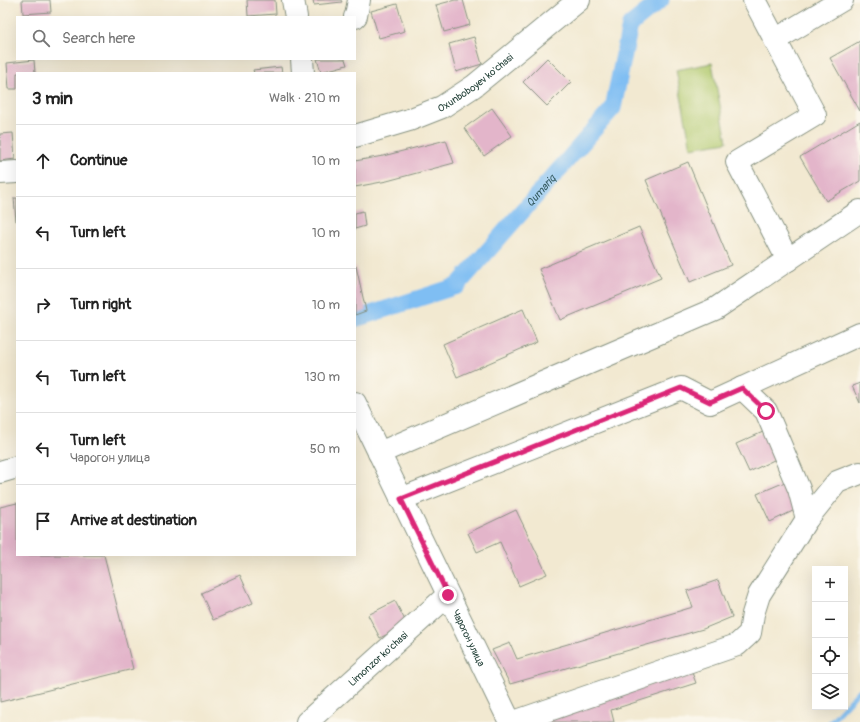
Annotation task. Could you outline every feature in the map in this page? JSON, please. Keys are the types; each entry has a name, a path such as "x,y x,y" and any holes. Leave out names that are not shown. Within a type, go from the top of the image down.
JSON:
{"street":[{"path":"293,0 296,16"},
{"path":"356,16 359,0"},
{"path":"754,0 815,115 737,162 788,260"},
{"path":"775,40 842,0"},
{"name":"Oxunboboyev ko'chasi","path":"356,136 409,120 442,107 474,86 568,3"},
{"path":"302,60 304,72"},
{"path":"0,173 16,172"},
{"path":"379,453 715,309 860,211"},
{"path":"401,499 681,388 710,402 860,334"},
{"path":"742,388 766,411 799,489 807,519"},
{"name":"Чарогон улица","path":"356,405 510,722"},
{"path":"0,472 16,467"},
{"path":"514,722 737,645 750,633 753,614 759,595 807,519 837,482 860,473"},
{"name":"Limonzor ko'chasi","path":"307,722 448,595"}],"green space":[{"path":"712,63 727,142 691,148 676,70"}],"building":[{"path":"22,0 50,0 51,12 23,14"},
{"path":"247,0 275,0 276,14 248,16"},
{"path":"313,0 341,0 342,2 314,5"},
{"path":"455,0 463,0 470,25 444,32 436,5"},
{"path":"397,4 405,31 379,38 371,11"},
{"path":"474,37 482,64 456,72 449,44"},
{"path":"860,41 860,111 830,58"},
{"path":"547,58 571,82 547,106 523,82"},
{"path":"34,60 35,72 16,72 16,89 9,89 7,63"},
{"path":"317,60 345,60 347,65 321,72"},
{"path":"281,67 282,72 254,72 253,70"},
{"path":"492,108 512,136 484,156 464,128"},
{"path":"860,121 860,181 826,201 800,157"},
{"path":"13,133 15,159 0,161 0,134"},
{"path":"446,140 454,163 387,181 356,187 356,161 383,156"},
{"path":"688,162 731,265 690,282 646,180"},
{"path":"14,198 16,198 16,221"},
{"path":"363,211 365,226 356,229 356,213"},
{"path":"639,227 661,278 560,320 539,269"},
{"path":"356,266 366,311 356,315"},
{"path":"523,309 537,342 457,377 443,344"},
{"path":"860,383 860,403 852,386"},
{"path":"763,432 776,459 749,472 736,444"},
{"path":"785,482 797,509 770,522 757,494"},
{"path":"16,503 16,556 104,556 133,669 0,702 0,507"},
{"path":"516,510 547,574 519,586 500,542 477,552 468,533"},
{"path":"240,575 253,603 213,620 201,593"},
{"path":"718,580 732,617 703,629 510,684 492,650 510,643 517,659 693,607 687,591"},
{"path":"395,601 407,624 380,638 368,615"},
{"path":"691,670 696,683 611,710 614,722 541,722"}],"waterway":[{"name":"Qumariq","path":"356,319 457,286 613,108 630,25 661,0"},
{"path":"848,703 860,690"},
{"path":"830,722 841,710"}],"route":[{"path":"448,595 401,499 681,388 710,402 742,388 766,411"}]}
